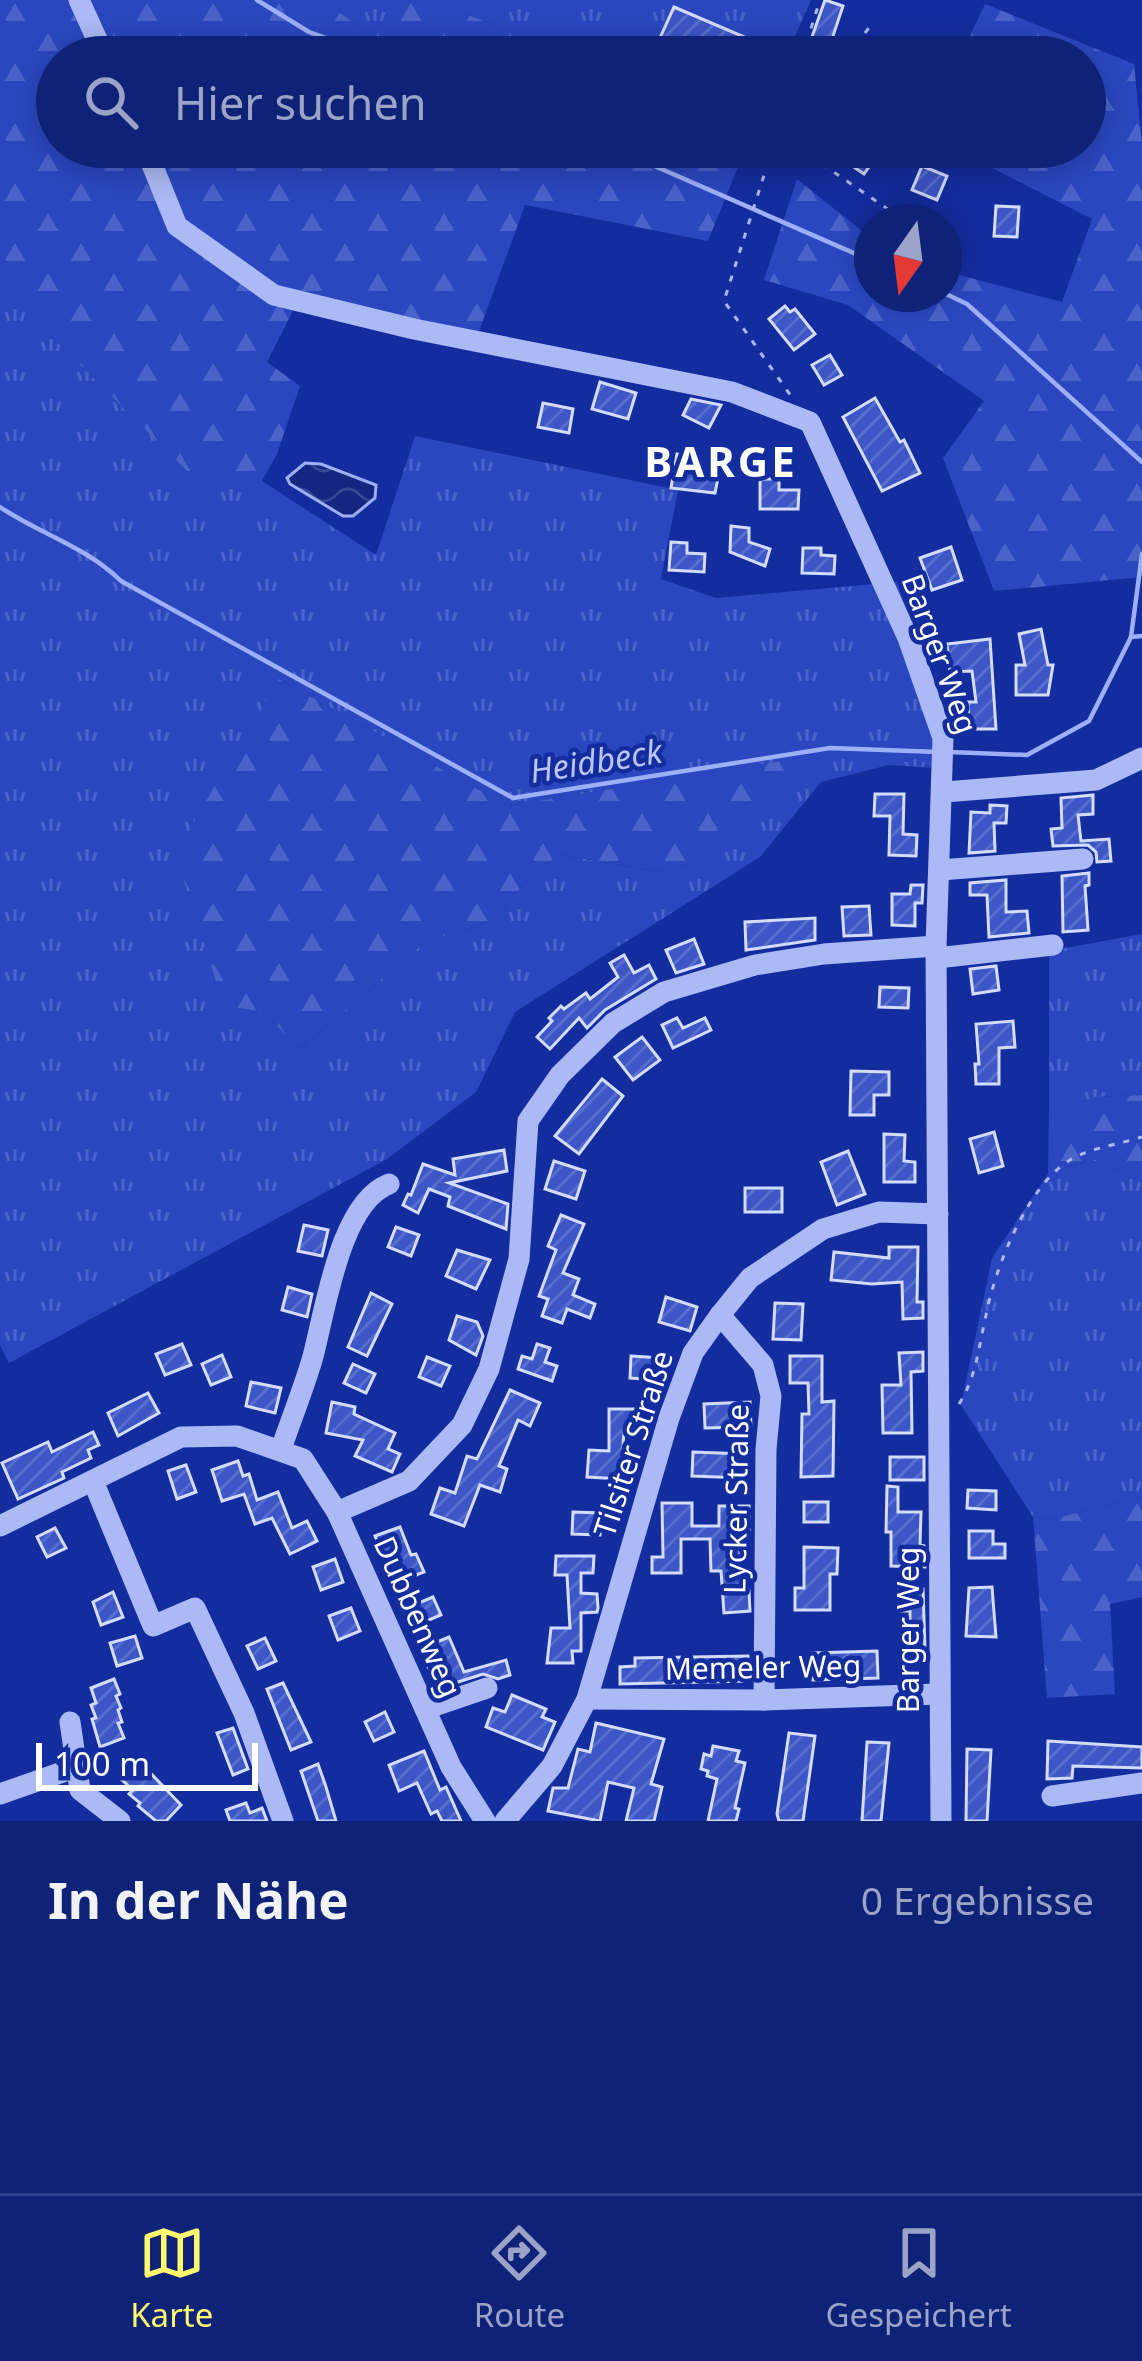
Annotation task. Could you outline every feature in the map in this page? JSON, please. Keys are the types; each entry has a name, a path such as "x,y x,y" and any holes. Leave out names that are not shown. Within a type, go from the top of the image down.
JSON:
{"street":[{"path":"79,0 95,36"},
{"path":"154,168 177,226 274,295 732,392 810,422"},
{"name":"Barger Weg","path":"810,422 908,638 943,737 936,952 940,1821"},
{"path":"944,784 1096,780 1142,758"},
{"path":"940,869 1083,859"},
{"path":"337,1512 410,1481 462,1425 489,1369 520,1259 528,1121 560,1076 613,1023 664,992 755,965 824,954 1053,945"},
{"path":"0,1526 181,1437 237,1436 281,1449 310,1365 340,1251 361,1208 389,1184"},
{"name":"Tilsiter Straße","path":"506,1821 552,1766 587,1699 669,1418 693,1353 720,1315 751,1278 823,1229 879,1212 938,1214"},
{"name":"Lycker Straße","path":"720,1315 763,1365 771,1396 766,1449 764,1700"},
{"name":"Dubbenweg","path":"281,1449 303,1459 337,1512 452,1767 485,1821"},
{"path":"93,1481 153,1626 195,1608 244,1713 284,1821"},
{"path":"425,1709 487,1688"},
{"name":"Memeler Weg","path":"587,1699 939,1694"},
{"path":"70,1722 80,1790 120,1821"},
{"path":"0,1794 77,1767"},
{"path":"1052,1796 1142,1783"}],"path":[{"path":"809,36 820,0"},
{"path":"863,36 871,25"},
{"path":"767,168 724,301 810,422"},
{"path":"828,168 880,204"},
{"path":"938,1417 954,1411 970,1387 993,1277 1013,1232 1046,1185 1069,1161 1142,1137"}],"green space":[{"path":"0,0 321,0 370,33 411,0 431,0 521,36 36,36 36,168 738,168 708,241 525,205 478,334 299,299 267,362 300,386 277,454 262,481 197,481 0,285"},
{"path":"321,0 411,0 370,33"},
{"path":"431,0 811,0 795,36 521,36"},
{"path":"985,4 1064,36 970,36"},
{"path":"1106,53 1134,64 1142,144 1142,577 994,591 943,458 984,401 858,312 962,312 962,276 1062,302 1092,219 992,168 1106,168"},
{"path":"797,179 854,225 854,309 764,280"},
{"path":"0,285 197,481 262,481 376,555 415,436 678,490 661,579 716,598 897,582 951,745 952,769 889,765 821,782 760,857 515,1012 476,1092 387,1159 9,1363 0,1345","holes":["279,679 508,806 811,757 814,779 690,864 659,872 559,854 521,887 494,921 426,941 300,1049 262,1011"]},
{"path":"279,679 508,806 812,756 815,779 690,864 660,872 559,854 521,887 494,921 426,941 300,1049 262,1011 224,1006 175,853"},
{"path":"1142,934 1142,1095 1097,1097 1049,1113 1049,951"},
{"path":"1142,1095 1142,1182 1094,1159 1048,1174 1049,1113 1097,1097"},
{"path":"1094,1159 1142,1182 1142,1497 1048,1520 1033,1517 961,1405 992,1258 1048,1174"},
{"path":"1142,1497 1142,1597 1110,1604 1115,1694 1047,1698 1033,1517 1048,1520"}],"water":[{"path":"305,463 321,464 376,485 375,498 353,516 343,516 290,484 287,478"}],"building":[{"path":"825,0 843,6 833,36 812,36"},
{"path":"674,7 742,36 661,36"},
{"path":"921,168 947,176 937,200 912,190"},
{"path":"996,206 1019,207 1017,237 994,236"},
{"path":"785,306 790,312 795,309 815,334 794,350 769,319"},
{"path":"830,355 842,375 824,385 812,365"},
{"path":"600,382 636,393 628,419 592,409"},
{"path":"875,398 920,473 882,491 843,417"},
{"path":"691,399 721,405 709,428 683,415"},
{"path":"543,403 573,409 569,433 538,427"},
{"path":"677,454 695,458 693,467 718,478 715,493 671,488"},
{"path":"760,479 779,479 779,490 799,490 798,509 760,509"},
{"path":"731,526 749,528 749,542 770,549 765,566 730,552"},
{"path":"671,542 687,543 687,553 705,554 704,572 669,570"},
{"path":"951,547 962,580 932,590 920,558"},
{"path":"803,548 821,548 821,555 835,556 834,574 802,573"},
{"path":"1041,629 1048,665 1053,665 1048,695 1016,695 1016,665 1025,665 1019,634"},
{"path":"990,639 996,729 969,729 968,702 976,702 972,671 950,672 947,644"},
{"path":"875,794 904,794 903,834 917,835 916,856 889,855 890,816 874,816"},
{"path":"1093,795 1093,814 1078,815 1081,841 1109,839 1111,861 1097,862 1096,852 1088,845 1053,846 1051,829 1062,828 1061,798"},
{"path":"990,805 1007,806 1006,823 994,823 995,851 969,853 971,812 990,813"},
{"path":"1089,873 1085,886 1088,930 1063,932 1062,876"},
{"path":"1006,880 1006,912 1027,911 1029,933 989,937 987,895 970,895 970,883"},
{"path":"911,885 923,885 922,903 915,903 915,926 892,925 892,894 910,894"},
{"path":"869,906 871,935 844,936 842,907"},
{"path":"815,918 815,940 746,950 745,922"},
{"path":"694,939 704,964 676,973 666,950"},
{"path":"624,955 634,973 649,965 656,979 605,1010 587,1028 579,1018 550,1049 537,1037 552,1021 549,1018 586,993 590,999 618,977 610,963"},
{"path":"996,966 999,990 973,994 970,969"},
{"path":"880,987 909,988 908,1008 879,1007"},
{"path":"677,1018 683,1028 705,1018 711,1030 673,1048 662,1025"},
{"path":"1013,1021 1015,1047 999,1048 999,1084 976,1084 976,1024"},
{"path":"642,1037 660,1060 633,1080 615,1057"},
{"path":"851,1071 889,1072 889,1095 874,1095 874,1115 850,1115"},
{"path":"602,1079 623,1096 579,1154 555,1136"},
{"path":"994,1132 1003,1166 979,1173 970,1139"},
{"path":"884,1134 905,1135 904,1161 915,1162 915,1182 884,1182"},
{"path":"504,1150 507,1171 449,1183 508,1204 506,1229 448,1206 450,1197 429,1189 418,1213 403,1205 423,1164 455,1175 453,1159"},
{"path":"848,1151 865,1194 837,1205 821,1162"},
{"path":"554,1161 585,1171 576,1199 545,1189"},
{"path":"745,1188 782,1188 782,1212 745,1212"},
{"path":"561,1215 584,1224 563,1273 579,1279 573,1295 595,1304 590,1318 567,1309 562,1323 542,1316 548,1299 539,1296 556,1250 548,1246"},
{"path":"304,1225 328,1230 322,1256 298,1251"},
{"path":"396,1227 419,1235 411,1256 388,1247"},
{"path":"889,1247 918,1247 917,1302 923,1302 923,1318 903,1319 902,1282 831,1280 834,1252 889,1258"},
{"path":"457,1250 490,1260 476,1289 446,1276"},
{"path":"288,1287 312,1294 307,1317 282,1310"},
{"path":"371,1293 392,1304 367,1356 348,1347"},
{"path":"666,1297 697,1307 690,1331 659,1322"},
{"path":"775,1303 803,1304 801,1340 773,1339"},
{"path":"457,1316 477,1322 483,1336 476,1355 449,1340"},
{"path":"182,1344 191,1365 165,1375 156,1354"},
{"path":"537,1344 550,1348 545,1362 557,1366 552,1381 518,1369 522,1356 532,1359"},
{"path":"923,1352 923,1371 911,1372 912,1433 883,1433 882,1385 901,1385 899,1353"},
{"path":"222,1355 231,1377 211,1385 202,1364"},
{"path":"631,1356 661,1358 660,1380 630,1378"},
{"path":"790,1356 822,1356 822,1402 834,1401 833,1476 801,1477 802,1414 809,1414 808,1383 790,1383"},
{"path":"427,1357 450,1366 441,1386 419,1377"},
{"path":"353,1364 375,1374 366,1393 344,1383"},
{"path":"251,1382 281,1388 275,1413 246,1406"},
{"path":"510,1390 540,1403 530,1426 518,1420 499,1466 507,1469 500,1492 480,1485 464,1526 431,1514 440,1488 455,1493 467,1456 477,1459"},
{"path":"148,1393 159,1413 118,1436 108,1413"},
{"path":"332,1402 355,1407 354,1414 395,1433 388,1449 400,1454 392,1472 355,1456 363,1440 326,1433"},
{"path":"750,1402 751,1427 705,1428 704,1404"},
{"path":"609,1409 638,1409 638,1431 624,1431 621,1479 587,1477 589,1450 609,1451"},
{"path":"93,1432 99,1445 88,1450 91,1458 62,1472 64,1478 18,1499 2,1463 48,1442 52,1452"},
{"path":"693,1452 744,1454 743,1478 692,1476"},
{"path":"890,1457 924,1457 924,1480 890,1480"},
{"path":"238,1461 243,1476 249,1474 257,1500 278,1492 292,1528 307,1521 317,1541 290,1554 272,1518 255,1524 244,1494 222,1501 212,1470"},
{"path":"186,1465 196,1492 177,1499 168,1471"},
{"path":"887,1486 898,1487 898,1512 921,1512 925,1567 891,1566"},
{"path":"968,1490 996,1491 996,1510 967,1508"},
{"path":"804,1502 828,1502 828,1522 804,1522"},
{"path":"662,1503 692,1503 692,1526 719,1526 719,1506 749,1506 749,1530 739,1530 742,1591 749,1591 750,1611 724,1613 721,1571 711,1571 710,1539 681,1539 681,1573 652,1573 652,1557 663,1557"},
{"path":"573,1512 601,1513 600,1535 572,1534"},
{"path":"400,1527 424,1572 401,1581 388,1551 382,1553 375,1536"},
{"path":"55,1528 66,1548 47,1557 37,1537"},
{"path":"969,1531 993,1531 993,1544 1005,1544 1005,1558 969,1558"},
{"path":"804,1547 838,1548 837,1574 830,1574 830,1610 795,1610 795,1588 804,1588"},
{"path":"556,1556 594,1556 593,1573 581,1573 581,1593 597,1594 598,1608 581,1613 581,1651 572,1651 573,1663 547,1663 551,1628 570,1628 567,1575 555,1575"},
{"path":"335,1559 343,1582 321,1590 313,1567"},
{"path":"992,1587 996,1637 966,1636 969,1588"},
{"path":"923,1589 925,1649 910,1649 910,1611 900,1611 899,1590"},
{"path":"113,1592 123,1617 101,1625 93,1602"},
{"path":"433,1597 441,1615 417,1625 409,1607"},
{"path":"351,1608 360,1631 338,1640 329,1616"},
{"path":"135,1636 142,1658 117,1666 110,1643"},
{"path":"449,1637 464,1672 506,1660 510,1675 498,1679 483,1674 433,1690 434,1681 420,1649"},
{"path":"265,1638 276,1661 258,1669 247,1646"},
{"path":"877,1651 878,1678 813,1680 812,1653"},
{"path":"748,1656 749,1681 620,1684 620,1667 635,1666 635,1658"},
{"path":"114,1679 124,1738 100,1747 92,1719 96,1718 91,1705 96,1703 91,1688"},
{"path":"283,1683 311,1742 291,1750 267,1689"},
{"path":"512,1695 546,1709 542,1717 555,1722 543,1750 486,1727 493,1708 505,1712"},
{"path":"385,1712 394,1732 374,1741 365,1722"},
{"path":"596,1723 664,1739 651,1784 662,1787 654,1821 626,1821 634,1788 608,1782 600,1821 548,1811 553,1788 568,1788 578,1749 590,1752"},
{"path":"233,1728 248,1769 233,1775 217,1733"},
{"path":"789,1733 815,1736 803,1821 779,1821 777,1814"},
{"path":"1048,1741 1142,1747 1142,1768 1073,1766 1072,1778 1047,1779"},
{"path":"867,1742 889,1743 881,1821 862,1821"},
{"path":"713,1746 739,1751 736,1761 745,1763 736,1821 708,1821 717,1779 701,1769 704,1754 711,1756"},
{"path":"967,1749 991,1750 987,1821 966,1821"},
{"path":"424,1751 440,1790 446,1787 461,1821 442,1821 437,1811 431,1814 417,1783 399,1791 389,1765"},
{"path":"139,1761 181,1805 166,1821 156,1821 138,1806 129,1794 133,1790 122,1780"},
{"path":"318,1764 336,1821 318,1821 301,1771"},
{"path":"246,1803 250,1813 262,1808 267,1821 230,1821 226,1810"}],"waterway":[{"path":"257,0 320,36"},
{"path":"659,168 854,253"},
{"path":"962,302 1142,462"},
{"name":"Heidbeck","path":"0,507 93,558 121,581 513,798 830,748 938,752"},
{"path":"1131,637 1142,554"},
{"name":"Heidbeck","path":"949,752 1027,755 1089,721 1131,637 1142,636"}],"district":[{"name":"BARGE","path":"721,462"}]}
